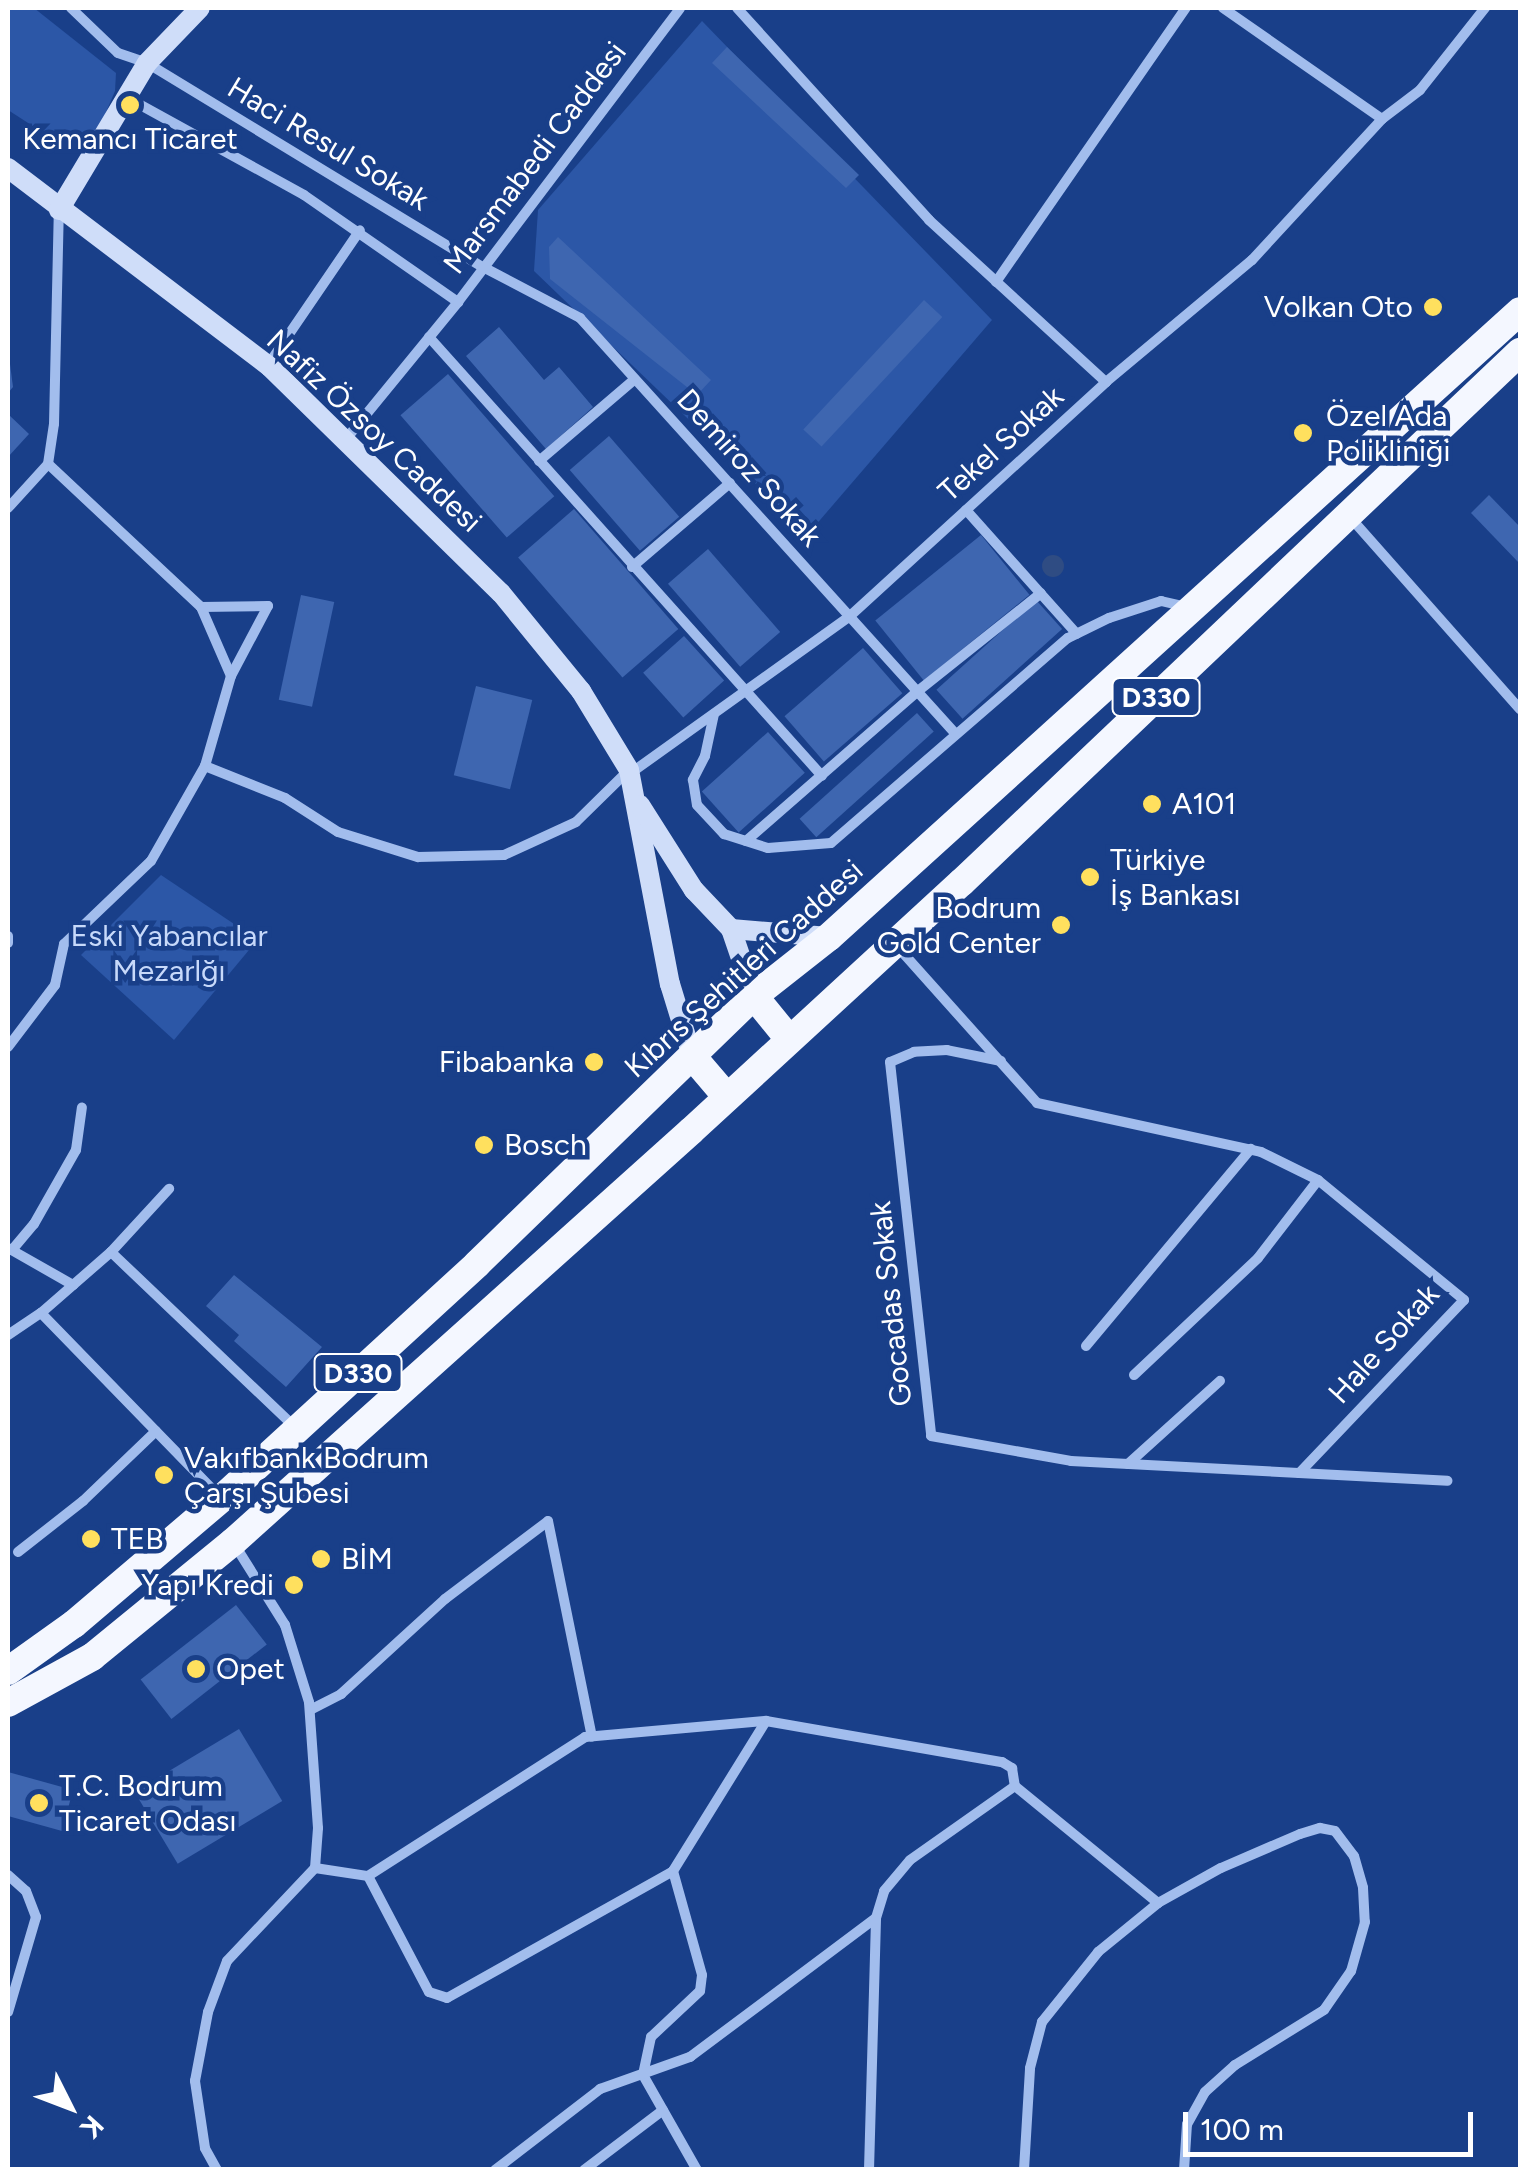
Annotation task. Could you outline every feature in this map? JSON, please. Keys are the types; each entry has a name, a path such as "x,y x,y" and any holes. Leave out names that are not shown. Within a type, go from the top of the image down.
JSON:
{"highway":[{"name":"Kıbrıs Şehitleri Caddesi","path":"8,1670 74,1624 222,1498 464,1276 754,996 829,937 1520,311"},
{"name":"D330","path":"8,1704 92,1656 233,1542 728,1097 1518,359"},
{"path":"754,996 788,1039"},
{"path":"692,1056 728,1097"}],"main road":[{"path":"58,210 147,63 200,8"},
{"name":"Nafiz Özsoy Caddesi","path":"8,168 58,210 268,366 501,593 580,691 694,890 731,928 754,996"},
{"name":"Nafiz Özsoy Caddesi","path":"629,780 670,984 692,1056"},
{"path":"731,928 829,937"}],"street":[{"name":"Haci Resul Sokak","path":"71,8 118,53 147,63 483,268"},
{"name":"Marsmabedi Caddesi","path":"346,439 458,302 680,8"},
{"path":"736,8 929,220 1106,382"},
{"path":"996,282 1186,8"},
{"path":"1223,8 1382,119"},
{"name":"Tekel Sokak","path":"205,766 285,798 338,832 418,856 504,855 576,822 714,713 850,616 1106,382 1252,260 1382,119 1420,90 1486,8"},
{"path":"125,96 360,230 458,302"},
{"path":"8,508 48,464 54,424 58,210"},
{"path":"268,366 360,230"},
{"name":"Demiroz Sokak","path":"483,268 580,318 954,732"},
{"path":"430,337 822,776"},
{"path":"540,461 635,379"},
{"path":"48,464 201,607 231,676"},
{"path":"632,567 730,483"},
{"path":"966,510 1077,634"},
{"path":"1348,515 1520,709"},
{"path":"746,842 918,691 1040,593"},
{"path":"714,713 705,756 693,780 697,805 724,834 746,842 768,848 831,843 954,732 1077,634 1161,601 1193,608"},
{"path":"8,1047 55,985 64,944 151,861 205,766 231,676 268,606 201,607"},
{"name":"Hale Sokak","path":"894,943 1036,1102 1256,1150 1318,1180 1464,1300 1300,1473"},
{"name":"Gocadas Sokak","path":"1000,1061 948,1050 914,1052 890,1062 931,1436 1071,1462 1448,1480"},
{"path":"73,1285 10,1249 34,1224 76,1150 82,1108"},
{"path":"1086,1346 1256,1150"},
{"path":"1134,1375 1258,1258 1318,1180"},
{"path":"8,1336 41,1313 111,1252 169,1189"},
{"path":"111,1252 296,1428"},
{"path":"41,1313 222,1498"},
{"path":"1127,1464 1220,1381"},
{"path":"18,1552 83,1501 156,1431"},
{"path":"310,1710 341,1694 445,1599 548,1520 592,1737"},
{"path":"217,2170 205,2148 196,2082 208,2012 227,1961 315,1868 318,1828 310,1710 285,1625 233,1542"},
{"path":"315,1868 368,1876 592,1737 766,1722 1002,1762 1012,1768 1015,1786 1158,1903"},
{"path":"368,1876 429,1992 447,1998 673,1872 766,1722"},
{"path":"870,2170 876,1918 884,1891 910,1860 1015,1786"},
{"path":"1024,2170 1030,2068 1042,2022 1098,1952 1158,1903 1221,1868 1320,1828 1344,1838 1363,1888 1361,1945 1341,1990 1324,2010 1235,2065 1204,2092 1187,2124 1184,2170"},
{"path":"673,1872 702,1975 700,1991 651,2037 644,2075 697,2170"},
{"path":"8,1875 26,1891 36,1917 8,2012"},
{"path":"496,2170 600,2089 690,2057 876,1918"},
{"path":"584,2170 663,2110"}],"green space":[{"path":"8,8 34,8 116,73 115,91 98,131 83,148 70,150 8,110"},
{"path":"702,21 992,320 808,534 534,271 538,210"},
{"name":"Eski Yabancılar Mezarlğı","path":"161,875 249,934 249,950 174,1040 81,955"}],"shaded area":[{"path":"1049,555 1057,555 1064,566 1057,577 1049,577 1042,570 1042,562"}],"building":[{"path":"727,47 859,175 846,188 712,63"},
{"path":"558,237 711,380 697,395 550,279 549,247"},
{"path":"924,300 942,317 822,446 803,429"},
{"path":"499,327 544,380 559,367 593,407 546,449 466,356"},
{"path":"8,349 13,387 8,393"},
{"path":"448,374 554,496 507,538 400,415"},
{"path":"8,414 29,434 8,457"},
{"path":"609,436 679,517 640,551 570,470"},
{"path":"1489,495 1520,527 1520,564 1471,513"},
{"path":"574,509 678,629 622,678 518,558"},
{"path":"981,535 1029,595 924,680 875,621"},
{"path":"708,549 780,632 740,667 668,584"},
{"path":"301,595 334,602 312,707 279,700"},
{"path":"1036,600 1062,629 963,719 936,690"},
{"path":"684,636 724,681 683,717 643,673"},
{"path":"863,648 902,693 824,762 785,716"},
{"path":"476,686 532,700 510,789 454,775"},
{"path":"917,713 934,732 816,837 800,819"},
{"path":"768,732 805,773 739,832 702,792"},
{"path":"234,1275 322,1347 286,1387 234,1341 239,1335 206,1306"},
{"path":"236,1605 267,1644 171,1719 141,1679"},
{"path":"239,1729 282,1801 178,1864 134,1792"},
{"name":"T.C. Bodrum Ticaret Odası","path":"8,1772 73,1790 62,1831 8,1816"}],"place":[{"name":"Kemancı Ticaret","path":"130,105"},
{"name":"Volkan Oto","path":"1433,307"},
{"name":"Özel Ada Polikliniği","path":"1303,433"},
{"name":"A101","path":"1152,804"},
{"name":"Türkiye İş Bankası","path":"1090,877"},
{"name":"Bodrum Gold Center","path":"1061,925"},
{"name":"Fibabanka","path":"594,1062"},
{"name":"Bosch","path":"484,1145"},
{"name":"Vakıfbank Bodrum Çarşı Şubesi","path":"164,1475"},
{"name":"TEB","path":"91,1539"},
{"name":"BİM","path":"321,1559"},
{"name":"Yapı Kredi","path":"294,1585"},
{"name":"Opet","path":"196,1669"},
{"name":"T.C. Bodrum Ticaret Odası","path":"39,1803"}]}
